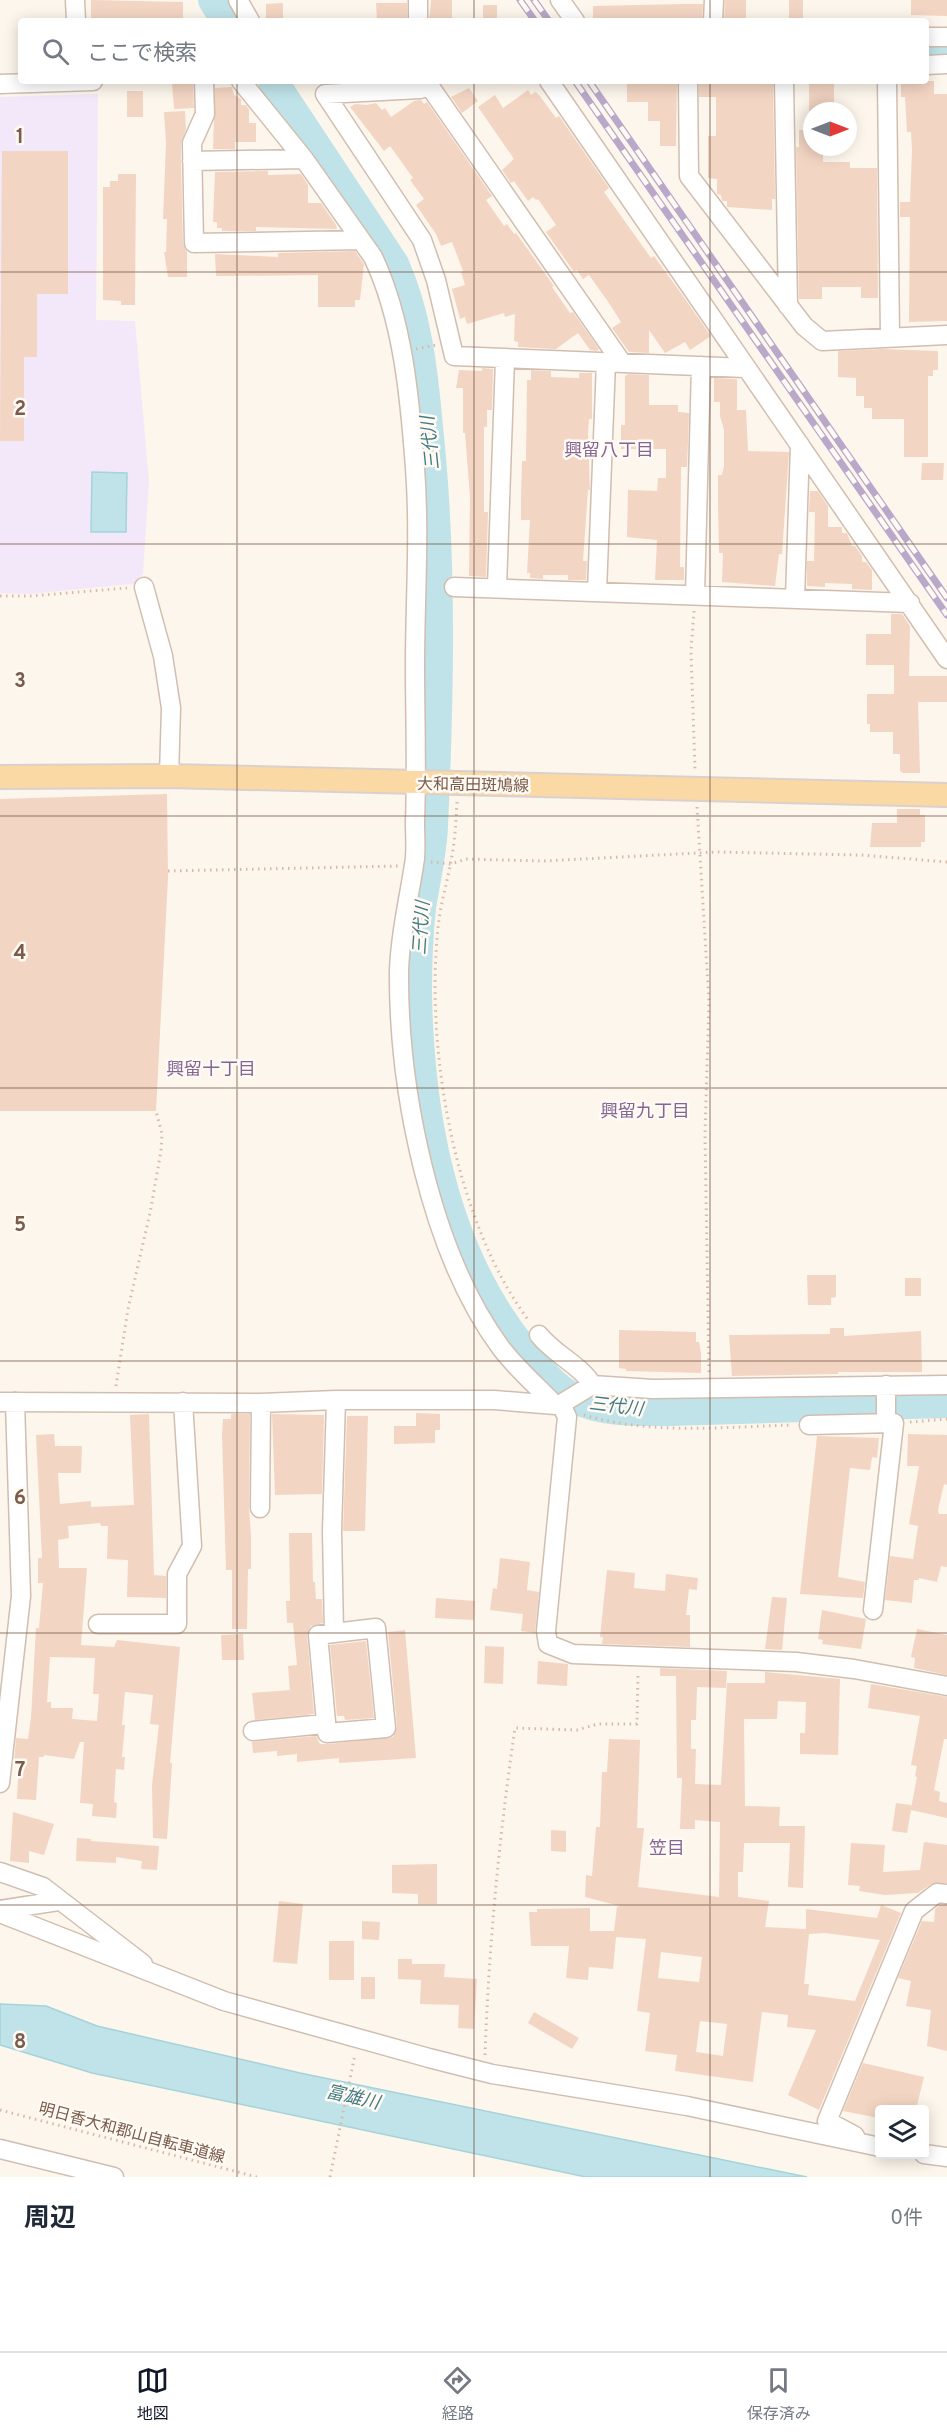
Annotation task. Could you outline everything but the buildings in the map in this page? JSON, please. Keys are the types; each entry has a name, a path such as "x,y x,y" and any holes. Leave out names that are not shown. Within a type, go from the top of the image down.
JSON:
{"main road":[{"name":"大和高田斑鳩線","path":"0,777 169,776 947,795"}],"street":[{"path":"75,0 76,18"},
{"path":"238,0 248,18"},
{"path":"418,0 418,18"},
{"path":"560,0 573,18"},
{"path":"713,18 714,0"},
{"path":"929,37 947,36"},
{"path":"929,65 947,64"},
{"path":"0,84 18,84"},
{"path":"204,84 205,114 192,143 194,243 361,240"},
{"path":"243,84 304,159 373,257 383,282 401,352 418,501 415,665 417,783 412,866 399,970 406,1059 418,1146 433,1202 460,1274 481,1317 501,1348 558,1404 567,1417 546,1631 548,1644 573,1654 796,1662 854,1669 947,1686"},
{"path":"425,84 420,89 325,93 422,240 436,280 446,343 454,356 746,368"},
{"path":"430,84 614,363 597,591"},
{"path":"551,84 947,660"},
{"path":"688,84 690,176 804,326 822,341 947,335"},
{"path":"784,84 788,306"},
{"path":"887,84 890,337"},
{"path":"192,161 304,159"},
{"path":"496,587 505,359"},
{"path":"695,595 701,366"},
{"path":"795,599 800,445"},
{"path":"144,587 163,656 171,708 169,776"},
{"path":"454,587 910,603"},
{"path":"539,1335 550,1349 571,1365 586,1372 592,1385"},
{"path":"0,1783 21,1596 8,1402 261,1403 336,1400 494,1400 558,1404 592,1385 653,1389 886,1390 947,1385"},
{"path":"873,1610 888,1420 886,1390"},
{"path":"334,1634 332,1531 336,1400"},
{"path":"98,1624 177,1624 177,1574 192,1546 183,1402"},
{"path":"260,1508 261,1403"},
{"path":"809,1425 888,1420"},
{"path":"376,1628 386,1728 327,1734 324,1724 318,1635 334,1634 376,1628"},
{"path":"253,1731 324,1724"},
{"path":"0,1872 43,1887 58,1901 161,1977"},
{"path":"827,2121 914,1911 928,1898 938,1893 947,1894"},
{"path":"0,1912 58,1901"},
{"path":"0,1912 224,2001 484,2072 687,2106 875,2146"},
{"path":"770,2124 827,2121 875,2145"},
{"path":"0,2149 114,2177"},
{"path":"929,2155 947,2157"}],"path":[{"path":"409,351 446,343"},
{"path":"0,596 31,596 144,587"},
{"path":"695,595 691,651 696,775"},
{"path":"458,783 456,836 438,927 435,1008 457,1161 476,1218 502,1281 539,1335"},
{"path":"697,803 709,1002 705,1134 709,1389"},
{"path":"451,864 466,859 543,861 701,852 861,855 947,862"},
{"path":"168,871 412,866"},
{"path":"114,1402 128,1309 150,1213 161,1151 162,1134 156,1111"},
{"path":"558,1404 576,1413 606,1422 706,1427 809,1425"},
{"path":"888,1420 947,1419"},
{"path":"484,2072 489,1944 500,1827 515,1728 577,1730 598,1724 637,1724 638,1658"},
{"path":"330,2177 359,2037"},
{"name":"明日香大和郡山自転車道線","path":"0,2110 257,2177"}],"shaded area":[{"path":"98,94 96,320 135,321 149,482 143,574 133,584 30,594 0,593 0,97"}],"water":[{"path":"92,472 127,473 126,532 91,532"},
{"name":"富雄川","path":"0,2004 46,2006 97,2026 300,2073 807,2177 586,2177 92,2073 0,2045"}],"waterway":[{"name":"三代川","path":"213,0 224,18"},
{"path":"929,51 947,51"},
{"name":"三代川","path":"275,84 394,264 402,283 418,344 424,385 436,526 438,626 433,826 421,908 418,950 419,1039 430,1134 455,1225 473,1269 496,1310 540,1370 567,1394 585,1403 608,1409 645,1411 947,1403"}],"railway":[{"path":"520,0 533,18"},
{"path":"534,0 547,18"},
{"path":"577,84 947,615"},
{"path":"591,84 947,598"}],"district":[{"name":"興留八丁目","path":"609,450"},
{"name":"興留十丁目","path":"211,1069"},
{"name":"興留九丁目","path":"645,1111"},
{"name":"笠目","path":"667,1848"}]}
